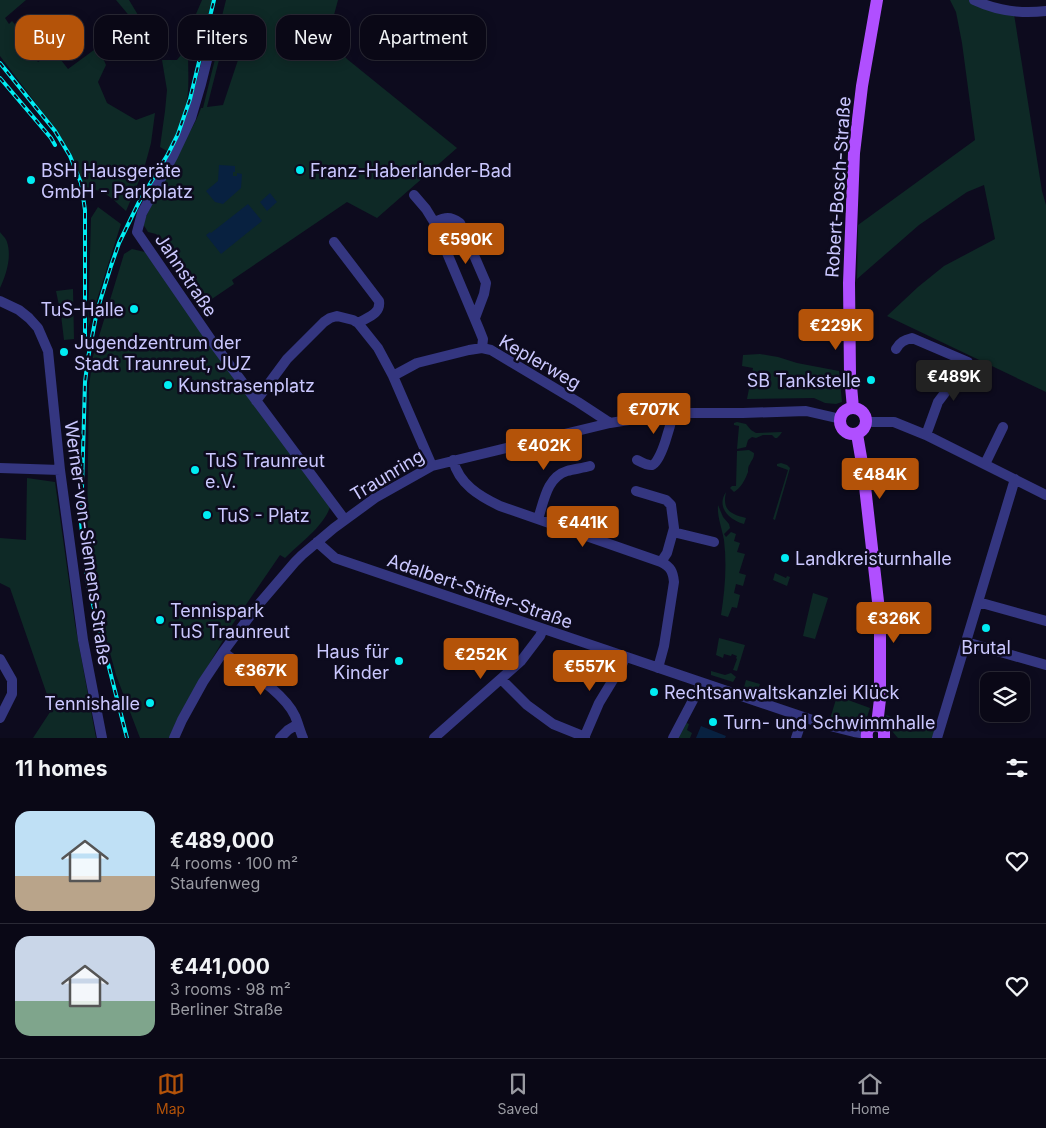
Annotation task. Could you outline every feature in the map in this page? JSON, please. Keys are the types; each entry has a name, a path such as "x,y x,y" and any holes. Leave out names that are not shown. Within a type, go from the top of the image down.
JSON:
{"main road":[{"name":"Robert-Bosch-Straße","path":"853,408 850,375 849,283 854,163 862,86 877,0"},
{"path":"853,408 863,412 866,422 863,430 857,434 849,434 844,431 840,424 845,412 853,408"},
{"path":"857,434 880,619 880,699 877,725"},
{"path":"867,736 869,728 877,725 884,730 884,738"}],"street":[{"path":"974,0 1006,11 1028,13 1046,11"},
{"name":"Jahnstraße","path":"207,60 191,118 140,217 137,232 199,323 345,520"},
{"path":"414,195 434,222 475,318 482,339 482,348"},
{"path":"434,222 445,218 453,218 460,223 486,283 475,318"},
{"path":"334,242 379,300 380,307 378,310 358,323"},
{"name":"Werner-von-Siemens-Straße","path":"0,301 19,310 29,318 38,328 48,351 60,470 83,640 102,738"},
{"path":"256,401 287,359 324,322 337,316 345,317 358,323 378,348 393,376 432,466"},
{"path":"896,349 905,339 912,338 968,362 938,402 926,435"},
{"name":"Keplerweg","path":"393,376 417,363 482,348 491,350 610,423"},
{"name":"Traunring","path":"174,738 203,682 223,652 271,590 302,555 375,498 432,466 610,423 673,413 806,411 841,419"},
{"path":"637,460 648,465 658,461 673,413"},
{"path":"866,422 894,422 926,435 1045,492"},
{"path":"985,464 1003,427"},
{"path":"453,460 459,476 478,495 500,506 661,562 671,569 674,582 664,646 658,668"},
{"path":"538,519 549,486 555,477 567,471 590,466"},
{"path":"0,468 60,470"},
{"path":"937,738 1015,479"},
{"path":"636,491 666,500 671,505 674,516 673,532 667,553 661,562"},
{"path":"673,532 714,542"},
{"name":"Adalbert-Stifter-Straße","path":"317,542 335,558 803,717 867,736"},
{"path":"978,602 1046,621"},
{"path":"434,738 521,661 543,629"},
{"path":"966,642 1046,665"},
{"path":"223,652 281,696 295,715 303,738"},
{"path":"501,679 527,705 553,724 584,737 599,703 625,657"},
{"path":"0,659 12,680 12,694 0,718"},
{"path":"673,738 702,683"},
{"path":"796,738 803,717"},
{"path":"280,738 298,724"}],"green space":[{"path":"0,0 26,0 5,18 9,24 12,21 15,24 15,60 36,60 38,62 41,60 61,60 68,69 80,60 84,60 84,57 94,50 94,60 104,60 106,65 98,82 107,103 136,120 155,113 151,143 144,169 126,211 112,198 103,193 92,189 85,189 72,155 56,130 0,56"},
{"path":"116,0 129,0 138,15 129,15"},
{"path":"202,0 212,0 208,15 192,15 196,14"},
{"name":"Franz-Haberlander-Bad","path":"226,0 338,0 334,15 276,15 276,60 348,60 457,148 377,218 347,202 232,280 234,284 203,305 165,250 161,238 156,234 148,232 143,224 165,177 201,108 203,108 215,60 219,60 207,107 223,105 238,60 266,60 266,15 222,15"},
{"path":"950,0 970,0 1014,14 1042,191 1046,205 1046,392 887,316 944,266 995,239 984,185 967,192 919,225 857,279 858,225 975,140 962,43 956,12"},
{"path":"162,60 188,60 188,96 179,127 167,151 160,147 167,90"},
{"path":"98,207 121,224 88,328 91,218"},
{"path":"0,232 6,241 9,260 0,288"},
{"name":"TuS Traunreut e.V.","path":"132,249 145,252 330,507 322,521 285,558 280,555 232,625 181,712 169,738 140,738 116,675 91,582 87,529 89,386 93,356 124,254"},
{"path":"73,289 74,339 64,340 56,291"},
{"path":"760,354 839,371 842,402 836,404 825,403 814,398 747,399 753,368 742,366 743,355"},
{"path":"734,423 746,424 756,433 782,432 777,438 772,435 752,437 748,440 746,447 737,449 739,426 734,425"},
{"path":"749,450 754,453 748,472 744,481 734,492 730,488 736,486 737,451"},
{"path":"781,463 790,468 775,520 773,519 788,470 777,466 777,464"},
{"path":"27,478 55,482 75,624 96,738 33,738 52,709 10,588 0,583 0,538 26,540"},
{"path":"726,492 726,507 732,513 746,518 744,524 729,516 723,508 722,503"},
{"path":"718,505 730,528 724,534 726,537 731,532 736,534 734,541 740,543 737,552 745,554 739,573 746,575 743,586 736,584 734,593 740,595 737,608 732,607 728,617 721,615 725,559"},
{"path":"775,573 786,578 787,576 790,577 787,586 773,580"},
{"path":"813,593 828,598 815,639 803,636"},
{"path":"719,638 745,645 737,671 733,670 737,656 724,654 723,658 716,655"},
{"path":"711,671 725,675 731,673 736,677 733,682 711,675"},
{"path":"746,680 760,684 757,692 744,687"},
{"path":"837,696 870,708 866,720 855,725 830,719"},
{"path":"886,715 933,730 932,738 898,738 893,733"},
{"path":"684,722 689,724 687,730 692,733 690,738 676,738"}],"water":[{"path":"219,165 235,166 233,176 237,176 237,173 242,174 241,188 223,204 215,202 206,191 218,181"},
{"path":"270,193 277,202 267,211 260,202"},
{"path":"248,204 262,221 221,254 206,235"},
{"path":"701,726 726,736 725,738 696,738"}],"railway":[{"path":"127,738 87,581 81,523 85,382 97,311 111,266 119,243 139,202 178,134 190,99 214,0"},
{"path":"0,63 55,131 70,156 81,183 85,210 85,347"},
{"path":"0,78 55,145"}],"place":[{"name":"Franz-Haberlander-Bad","path":"300,170"},
{"name":"BSH Hausgeräte GmbH - Parkplatz","path":"31,180"},
{"name":"TuS-Halle","path":"134,309"},
{"name":"Jugendzentrum der Stadt Traunreut, JUZ","path":"64,352"},
{"name":"SB Tankstelle","path":"871,380"},
{"name":"Kunstrasenplatz","path":"168,385"},
{"name":"TuS Traunreut e.V.","path":"195,470"},
{"name":"TuS - Platz","path":"207,515"},
{"name":"Landkreisturnhalle","path":"785,558"},
{"name":"Tennispark TuS Traunreut","path":"160,620"},
{"name":"Brutal","path":"986,628"},
{"name":"Haus für Kinder","path":"399,661"},
{"name":"Rechtsanwaltskanzlei Klück","path":"654,692"},
{"name":"Tennishalle","path":"150,703"},
{"name":"Turn- und Schwimmhalle","path":"713,722"}]}
